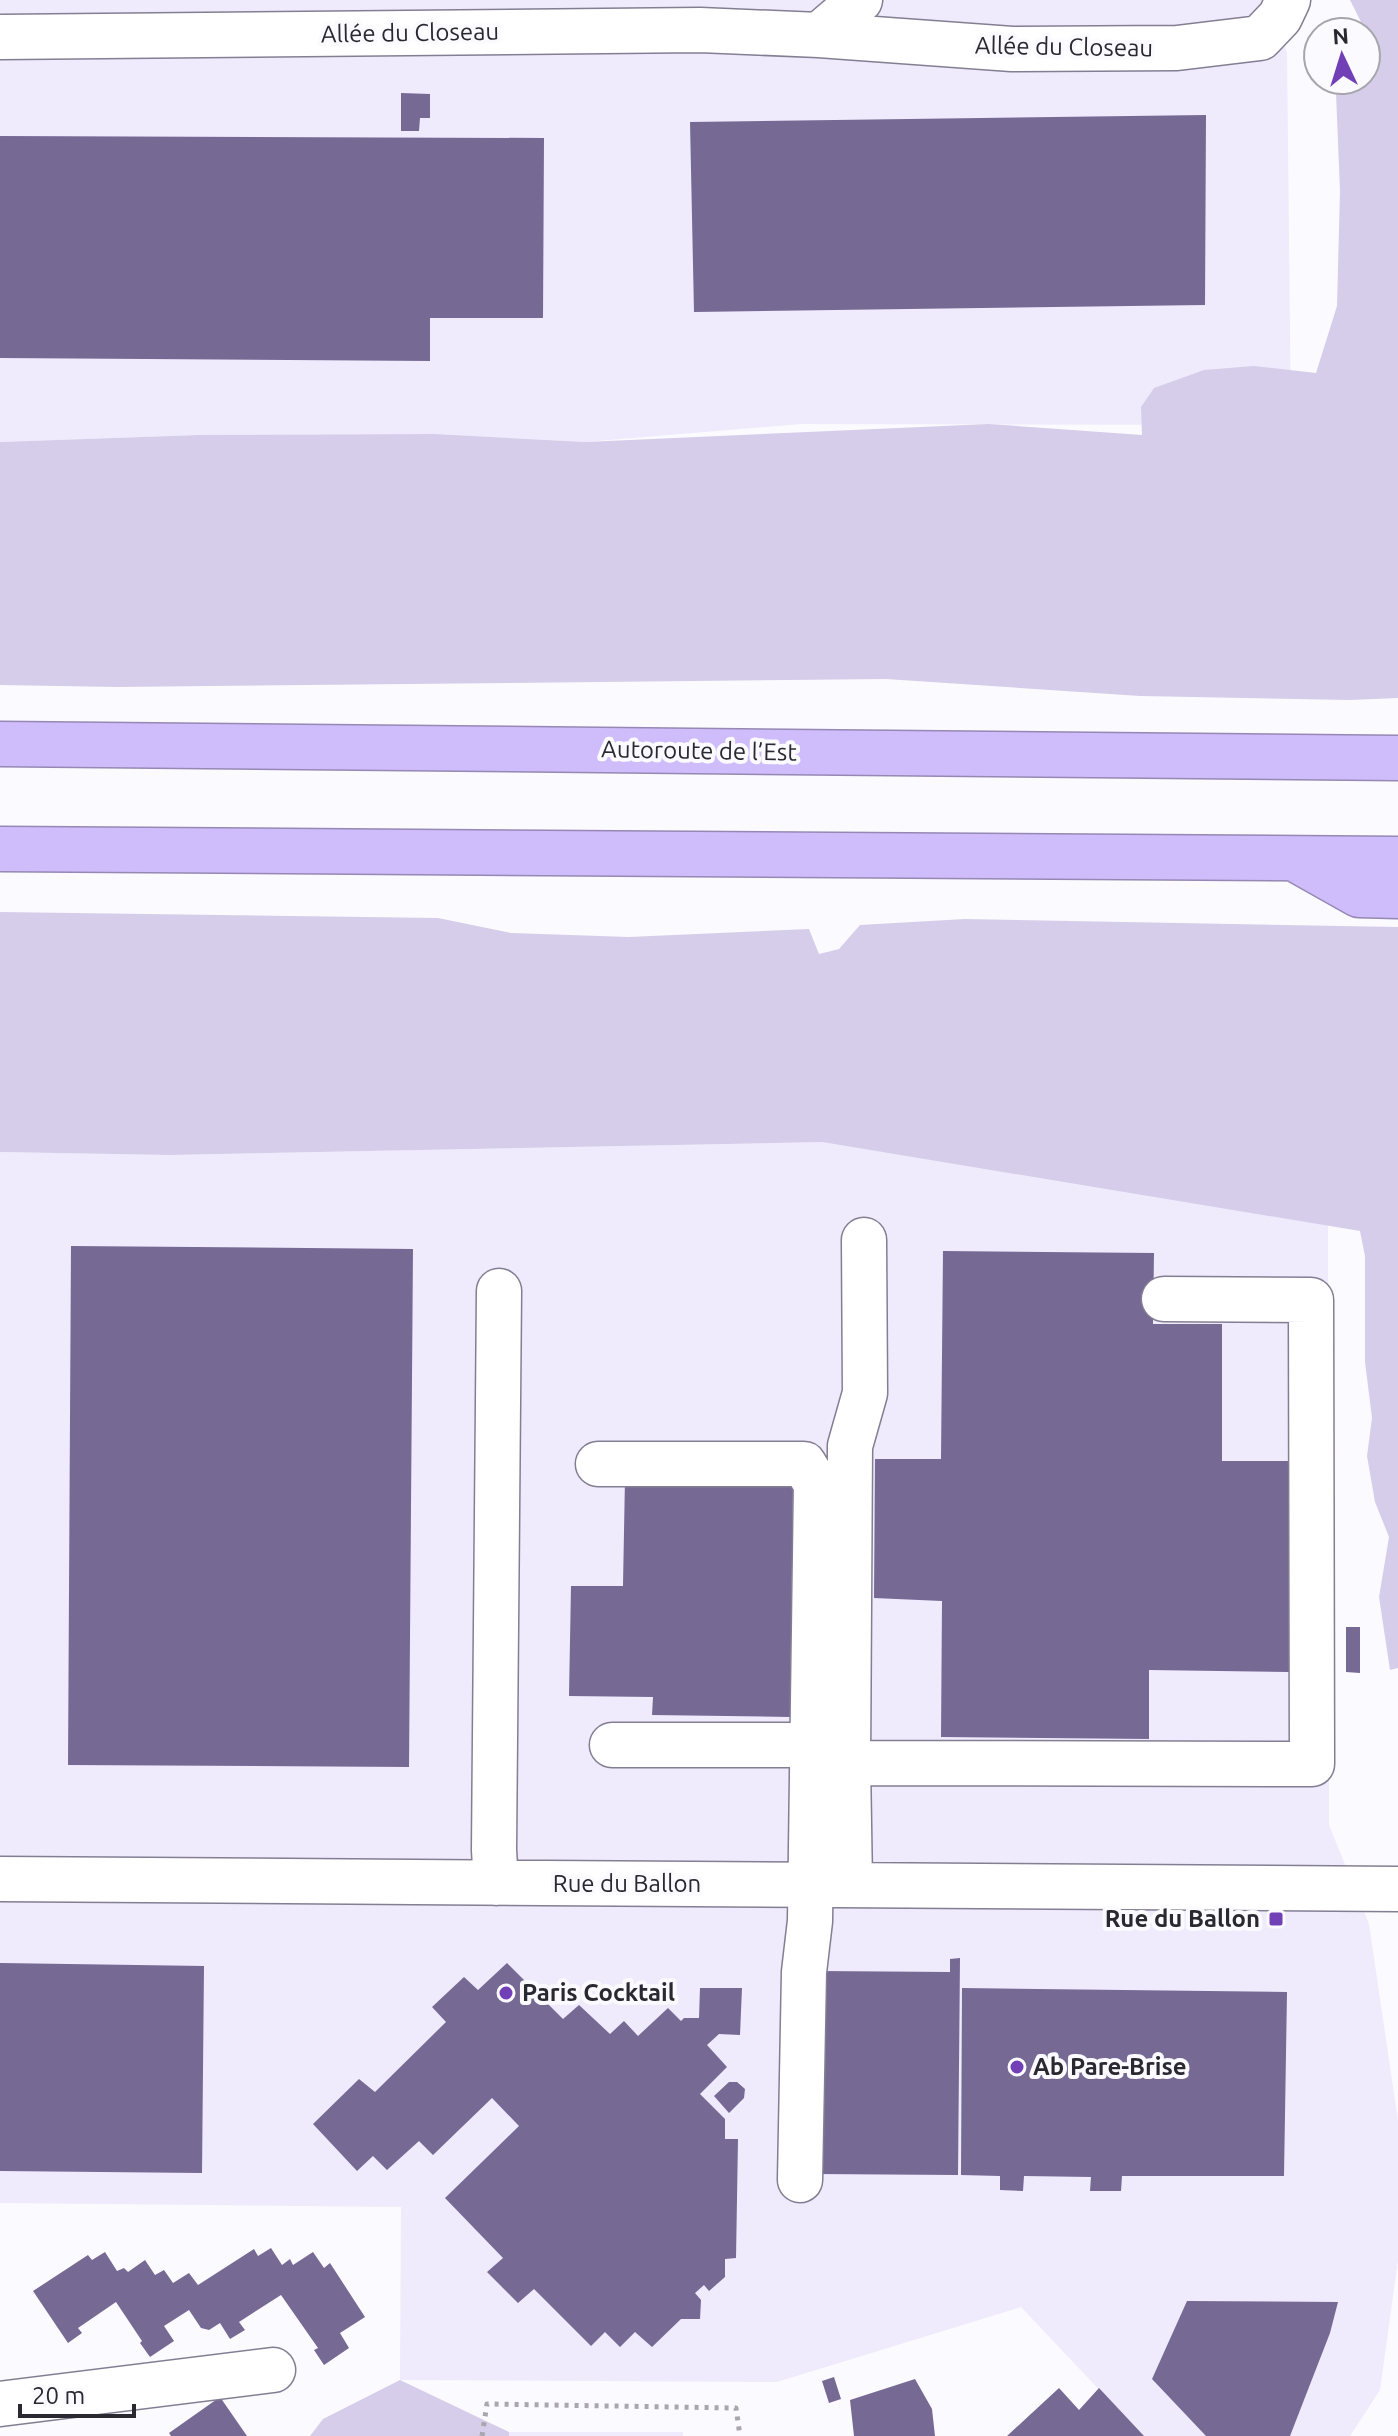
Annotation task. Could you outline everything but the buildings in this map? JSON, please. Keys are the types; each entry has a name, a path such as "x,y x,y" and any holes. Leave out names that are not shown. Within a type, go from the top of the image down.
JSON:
{"highway":[{"name":"Autoroute de l’Est","path":"0,744 1398,758"},
{"path":"0,849 1398,859"},
{"path":"1293,857 1359,895 1398,896"}],"street":[{"path":"819,35 860,0"},
{"name":"Allée du Closeau","path":"0,37 700,30 1012,49 1177,48 1260,38 1280,17 1288,0"},
{"path":"800,2180 804,1972 810,1921 830,1885 831,1754 850,1446 865,1393 864,1240"},
{"path":"496,1883 499,1291"},
{"path":"612,1745 831,1754 1312,1764 1311,1300 1164,1299"},
{"path":"598,1464 804,1464 816,1484 831,1754"},
{"name":"Rue du Ballon","path":"0,1879 1398,1889"},
{"path":"0,2404 273,2370"}],"path":[{"path":"482,2436 487,2404 736,2408 740,2436"}],"shaded area":[{"path":"0,0 1269,0 1287,53 1291,425 801,424 585,442 435,434 199,435 0,442"},
{"path":"1350,0 1398,0 1398,698 1140,696 886,679 118,687 0,685 0,442 199,435 435,434 585,442 989,424 1142,435 1141,407 1154,388 1204,370 1254,366 1316,373 1337,306 1340,191 1336,96 1382,96 1382,16 1358,16"},
{"path":"0,912 438,918 511,933 629,937 809,929 819,954 839,949 860,925 965,919 1398,927 1398,1668 1390,1670 1379,1597 1389,1537 1375,1502 1367,1456 1372,1418 1365,1362 1365,1256 1360,1231 822,1142 170,1155 0,1152"},
{"path":"822,1142 1328,1224 1329,1825 1369,1924 1398,2121 1398,2260 1380,2390 1350,2436 1143,2436 1021,2307 777,2382 400,2380 401,2207 0,2203 0,1152 170,1155"},
{"path":"400,2380 509,2432 509,2436 310,2436 323,2419"},
{"path":"509,2432 683,2432 683,2436 509,2436"}],"place":[{"name":"Rue du Ballon","path":"1276,1919"},
{"name":"Paris Cocktail","path":"506,1993"},
{"name":"Ab Pare-Brise","path":"1017,2067"}]}
